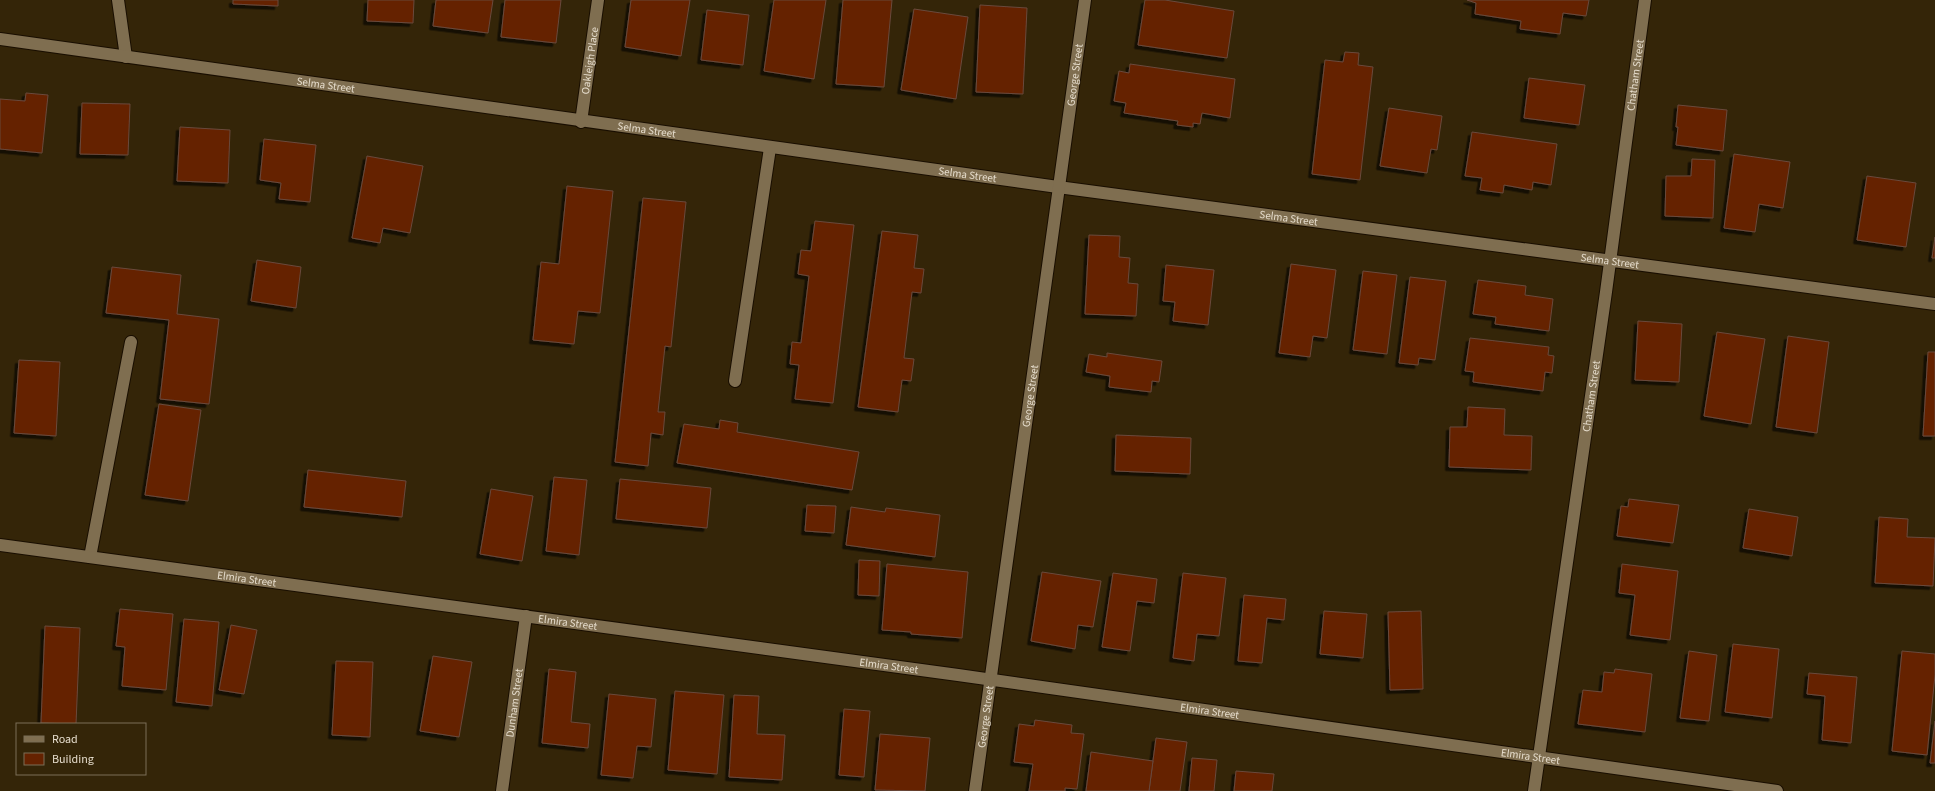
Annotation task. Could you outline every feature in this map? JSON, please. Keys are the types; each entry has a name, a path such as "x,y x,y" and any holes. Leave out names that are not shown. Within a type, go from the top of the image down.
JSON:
{"street":[{"path":"118,0 126,57"},
{"name":"Oakleigh Place","path":"581,122 598,0"},
{"name":"George Street","path":"975,791 1085,0"},
{"name":"Chatham Street","path":"1534,791 1610,260 1645,0"},
{"name":"Selma Street","path":"0,40 1058,188 1935,304"},
{"path":"735,380 770,148"},
{"path":"90,557 131,342"},
{"name":"Elmira Street","path":"0,545 990,680 1777,791"},
{"name":"Dunham Street","path":"502,791 526,616"}],"building":[{"path":"233,0 278,0 278,6 233,4"},
{"path":"368,0 414,0 413,23 367,21"},
{"path":"436,0 493,0 488,33 433,26"},
{"path":"505,0 561,0 556,43 501,37"},
{"path":"631,0 690,0 681,56 625,47"},
{"path":"774,0 826,0 814,79 764,71"},
{"path":"843,0 892,0 884,87 836,84"},
{"path":"1145,0 1165,0 1234,11 1227,58 1138,45"},
{"path":"1467,0 1589,0 1586,16 1563,13 1560,34 1520,29 1521,21 1475,14 1476,3"},
{"path":"980,5 1027,8 1023,94 976,92"},
{"path":"914,9 968,17 956,99 901,90"},
{"path":"707,10 749,15 743,65 701,60"},
{"path":"1345,52 1359,53 1358,65 1373,67 1360,180 1312,174 1325,60 1343,62"},
{"path":"1130,64 1235,79 1230,118 1202,113 1200,124 1193,123 1193,127 1177,125 1178,121 1124,113 1126,103 1114,101 1119,71 1129,73"},
{"path":"1529,78 1585,85 1579,125 1524,118"},
{"path":"26,93 48,95 42,153 0,149 0,99 25,101"},
{"path":"82,103 130,104 128,155 80,154"},
{"path":"1678,105 1727,110 1723,151 1676,145"},
{"path":"1389,108 1442,116 1437,150 1431,149 1427,173 1380,166"},
{"path":"180,127 230,130 228,183 177,181"},
{"path":"1472,132 1557,144 1551,185 1533,182 1532,190 1504,185 1503,193 1480,190 1482,178 1465,176"},
{"path":"264,139 316,145 310,202 279,199 281,183 260,180"},
{"path":"1734,154 1790,162 1783,208 1759,204 1755,232 1724,228"},
{"path":"367,156 423,166 410,233 383,228 380,243 352,238"},
{"path":"1692,159 1715,160 1713,218 1665,216 1666,176 1691,176"},
{"path":"1867,176 1916,183 1906,247 1857,240"},
{"path":"567,186 613,191 600,313 578,311 574,344 533,340 541,262 559,264"},
{"path":"643,198 686,202 671,347 665,346 658,412 665,412 663,435 651,433 648,466 615,462"},
{"path":"815,221 854,225 833,403 795,399 799,365 790,364 792,342 801,343 809,276 798,274 801,250 811,251"},
{"path":"882,231 918,235 914,268 924,269 921,293 912,292 904,358 914,359 911,381 902,380 898,412 858,407"},
{"path":"1089,235 1120,236 1119,257 1130,258 1128,283 1138,284 1136,316 1085,314"},
{"path":"1935,237 1935,258 1932,258"},
{"path":"257,260 301,267 296,308 251,301"},
{"path":"1291,264 1336,270 1327,338 1313,336 1310,357 1279,353"},
{"path":"1166,265 1214,270 1208,325 1173,321 1175,302 1163,301"},
{"path":"112,267 181,275 177,314 219,319 209,404 160,399 169,320 106,313"},
{"path":"1363,271 1397,275 1387,354 1353,350"},
{"path":"1410,277 1446,281 1435,360 1419,358 1418,365 1399,363"},
{"path":"1478,280 1526,286 1525,295 1553,299 1549,331 1495,324 1496,317 1473,314"},
{"path":"1638,321 1682,324 1679,382 1635,380"},
{"path":"1717,332 1765,339 1751,424 1704,416"},
{"path":"1788,336 1829,342 1817,433 1776,427"},
{"path":"1470,338 1549,347 1548,355 1554,356 1552,373 1545,372 1543,391 1473,382 1474,372 1465,371"},
{"path":"1928,352 1935,352 1935,436 1923,436"},
{"path":"1107,353 1162,361 1159,382 1152,381 1151,392 1109,387 1110,376 1086,372 1089,354 1107,357"},
{"path":"19,360 60,362 56,436 14,433"},
{"path":"159,404 201,410 188,501 145,495"},
{"path":"1468,407 1505,409 1504,435 1532,436 1531,470 1449,467 1450,427 1467,427"},
{"path":"720,420 738,423 737,432 859,452 852,490 677,463 684,424 719,429"},
{"path":"1116,435 1191,438 1190,474 1115,471"},
{"path":"308,470 406,481 402,517 304,507"},
{"path":"554,477 587,480 579,555 546,551"},
{"path":"620,479 711,488 707,528 616,519"},
{"path":"491,489 533,496 522,561 480,554"},
{"path":"1629,499 1679,505 1673,543 1617,536 1621,506 1628,507"},
{"path":"807,505 836,506 834,533 805,531"},
{"path":"851,507 885,512 886,508 940,515 935,557 846,545"},
{"path":"1749,509 1798,517 1792,556 1743,548"},
{"path":"1879,517 1908,519 1907,537 1935,538 1933,586 1875,583"},
{"path":"859,560 880,561 879,596 858,595"},
{"path":"887,564 968,572 962,638 882,630"},
{"path":"1622,564 1678,571 1670,640 1630,635 1635,595 1619,593"},
{"path":"1042,572 1101,581 1093,627 1078,625 1075,649 1031,641"},
{"path":"1113,573 1157,579 1154,603 1137,601 1130,651 1102,647"},
{"path":"1183,573 1226,578 1219,636 1197,634 1194,661 1173,658"},
{"path":"1244,595 1286,599 1284,620 1267,618 1262,663 1238,661"},
{"path":"120,609 173,614 166,690 122,686 125,647 116,646"},
{"path":"1324,611 1367,614 1363,658 1320,654"},
{"path":"1421,611 1423,689 1390,690 1388,612"},
{"path":"184,619 219,622 212,706 176,702"},
{"path":"231,625 257,630 244,694 219,690"},
{"path":"45,626 80,628 76,723 41,723"},
{"path":"1733,644 1779,649 1772,718 1725,712"},
{"path":"1689,651 1717,655 1709,721 1680,718"},
{"path":"1902,651 1935,654 1935,675 1927,755 1892,751"},
{"path":"433,656 472,662 459,737 420,731"},
{"path":"336,661 373,662 370,737 332,735"},
{"path":"549,669 576,672 571,722 590,724 588,748 542,743"},
{"path":"1615,669 1652,674 1645,732 1578,724 1583,690 1602,692 1604,672 1614,673"},
{"path":"1809,673 1857,677 1851,743 1822,740 1825,696 1807,694"},
{"path":"675,691 724,695 717,774 668,770"},
{"path":"609,694 656,699 651,747 637,746 633,778 601,775"},
{"path":"734,695 759,696 757,734 785,735 782,780 729,777"},
{"path":"844,709 870,711 864,777 839,775"},
{"path":"1035,720 1072,725 1071,733 1084,734 1077,789 1065,788 1065,791 1029,791 1033,764 1014,762 1019,724 1034,726"},
{"path":"1935,721 1935,763 1930,763"},
{"path":"880,734 930,738 925,791 875,790"},
{"path":"1156,738 1187,742 1180,791 1149,791"},
{"path":"1091,752 1153,761 1149,791 1086,791"},
{"path":"1192,758 1217,760 1214,791 1189,791"},
{"path":"1236,771 1274,774 1272,791 1234,791"}]}
